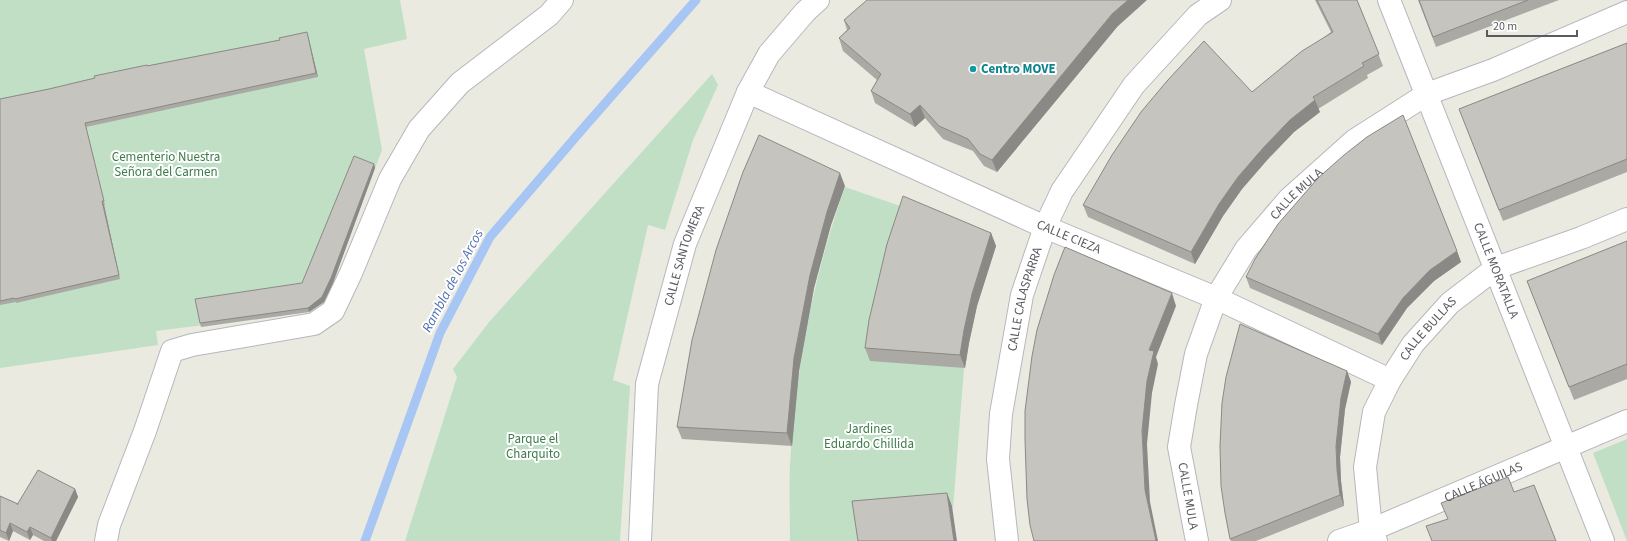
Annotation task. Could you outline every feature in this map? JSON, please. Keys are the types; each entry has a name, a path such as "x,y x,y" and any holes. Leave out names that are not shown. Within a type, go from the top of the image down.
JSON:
{"street":[{"path":"106,541 109,524 145,431 172,351 192,345 314,324 333,311 351,273 390,179 419,129 460,83 549,15 562,0"},
{"name":"CALLE SANTOMERA","path":"640,541 647,384 685,244 748,92 770,54 805,12 818,0"},
{"name":"CALLE CALASPARRA","path":"1007,541 998,459 1001,414 1022,295 1045,227 1062,191 1134,85 1198,15 1220,0"},
{"name":"CALLE MORATALLA","path":"1390,0 1603,541"},
{"name":"CALLE MULA","path":"1197,541 1179,447 1186,405 1196,354 1216,298 1246,249 1289,199 1355,140 1427,94 1493,70 1627,12"},
{"name":"CALLE CIEZA","path":"748,92 1045,227 1216,298 1390,380"},
{"name":"CALLE BULLAS","path":"1374,536 1365,467 1374,412 1390,380 1414,344 1450,303 1496,268 1581,238 1627,219"},
{"name":"CALLE ÁGUILAS","path":"1339,541 1374,536 1565,447 1627,421"}],"green space":[{"name":"Cementerio Nuestra Señora del Carmen","path":"0,0 400,0 407,39 364,49 382,150 325,300 309,312 156,331 158,345 0,368"},
{"name":"Parque el Charquito","path":"712,74 718,85 693,140 665,230 648,225 613,380 630,386 620,541 405,541 457,377 453,369 490,321"},
{"name":"Jardines Eduardo Chillida","path":"845,187 909,209 964,368 953,509 952,506 860,541 790,541 790,465 792,429 801,359 815,289"},
{"path":"1627,439 1627,541 1593,453"}],"building":[{"name":"Centro MOVE","path":"867,0 1128,0 1112,14 992,160 980,154 968,139 939,126 920,105 910,114 871,91 881,74 839,38 850,28 844,20"},
{"path":"1317,0 1357,0 1379,54 1362,63 1364,66 1313,97 1315,100 1290,120 1264,147 1238,177 1219,204 1191,252 1083,205 1112,155 1141,112 1204,41 1252,92 1302,51 1333,32"},
{"path":"1419,0 1528,0 1433,37"},
{"path":"307,32 316,73 85,123 104,201 102,201 119,275 15,299 0,301 0,99 95,78 94,76 280,40 279,38"},
{"path":"1627,43 1627,159 1499,210 1459,109"},
{"path":"1403,115 1457,251 1430,270 1403,298 1378,334 1246,277 1255,259 1278,224 1318,178 1367,137"},
{"path":"759,135 840,173 827,212 810,275 794,358 787,433 677,427 692,340 716,250 743,172"},
{"path":"354,156 374,164 331,278 322,297 308,308 200,323 195,299 302,283"},
{"path":"903,196 991,233 972,294 960,355 865,348 869,320 887,244"},
{"path":"1627,241 1627,364 1569,387 1527,281"},
{"path":"1065,247 1172,293 1149,350 1154,351 1147,381 1142,431 1145,490 1156,541 1034,541 1030,525 1027,499 1025,411 1037,330 1054,275"},
{"path":"1240,324 1347,371 1341,398 1336,446 1340,495 1230,539 1221,486 1220,446 1222,403 1226,377"},
{"path":"38,470 75,489 51,538 30,527 27,532 10,523 6,533 0,530 0,496 18,504"},
{"path":"1508,477 1514,492 1534,485 1556,541 1432,541 1426,526 1448,519 1441,503"},
{"path":"947,493 954,541 858,541 852,501"}],"waterway":[{"name":"Rambla de los Arcos","path":"365,541 440,333 490,237 696,0"}],"place":[{"name":"Centro MOVE","path":"973,69"}]}
